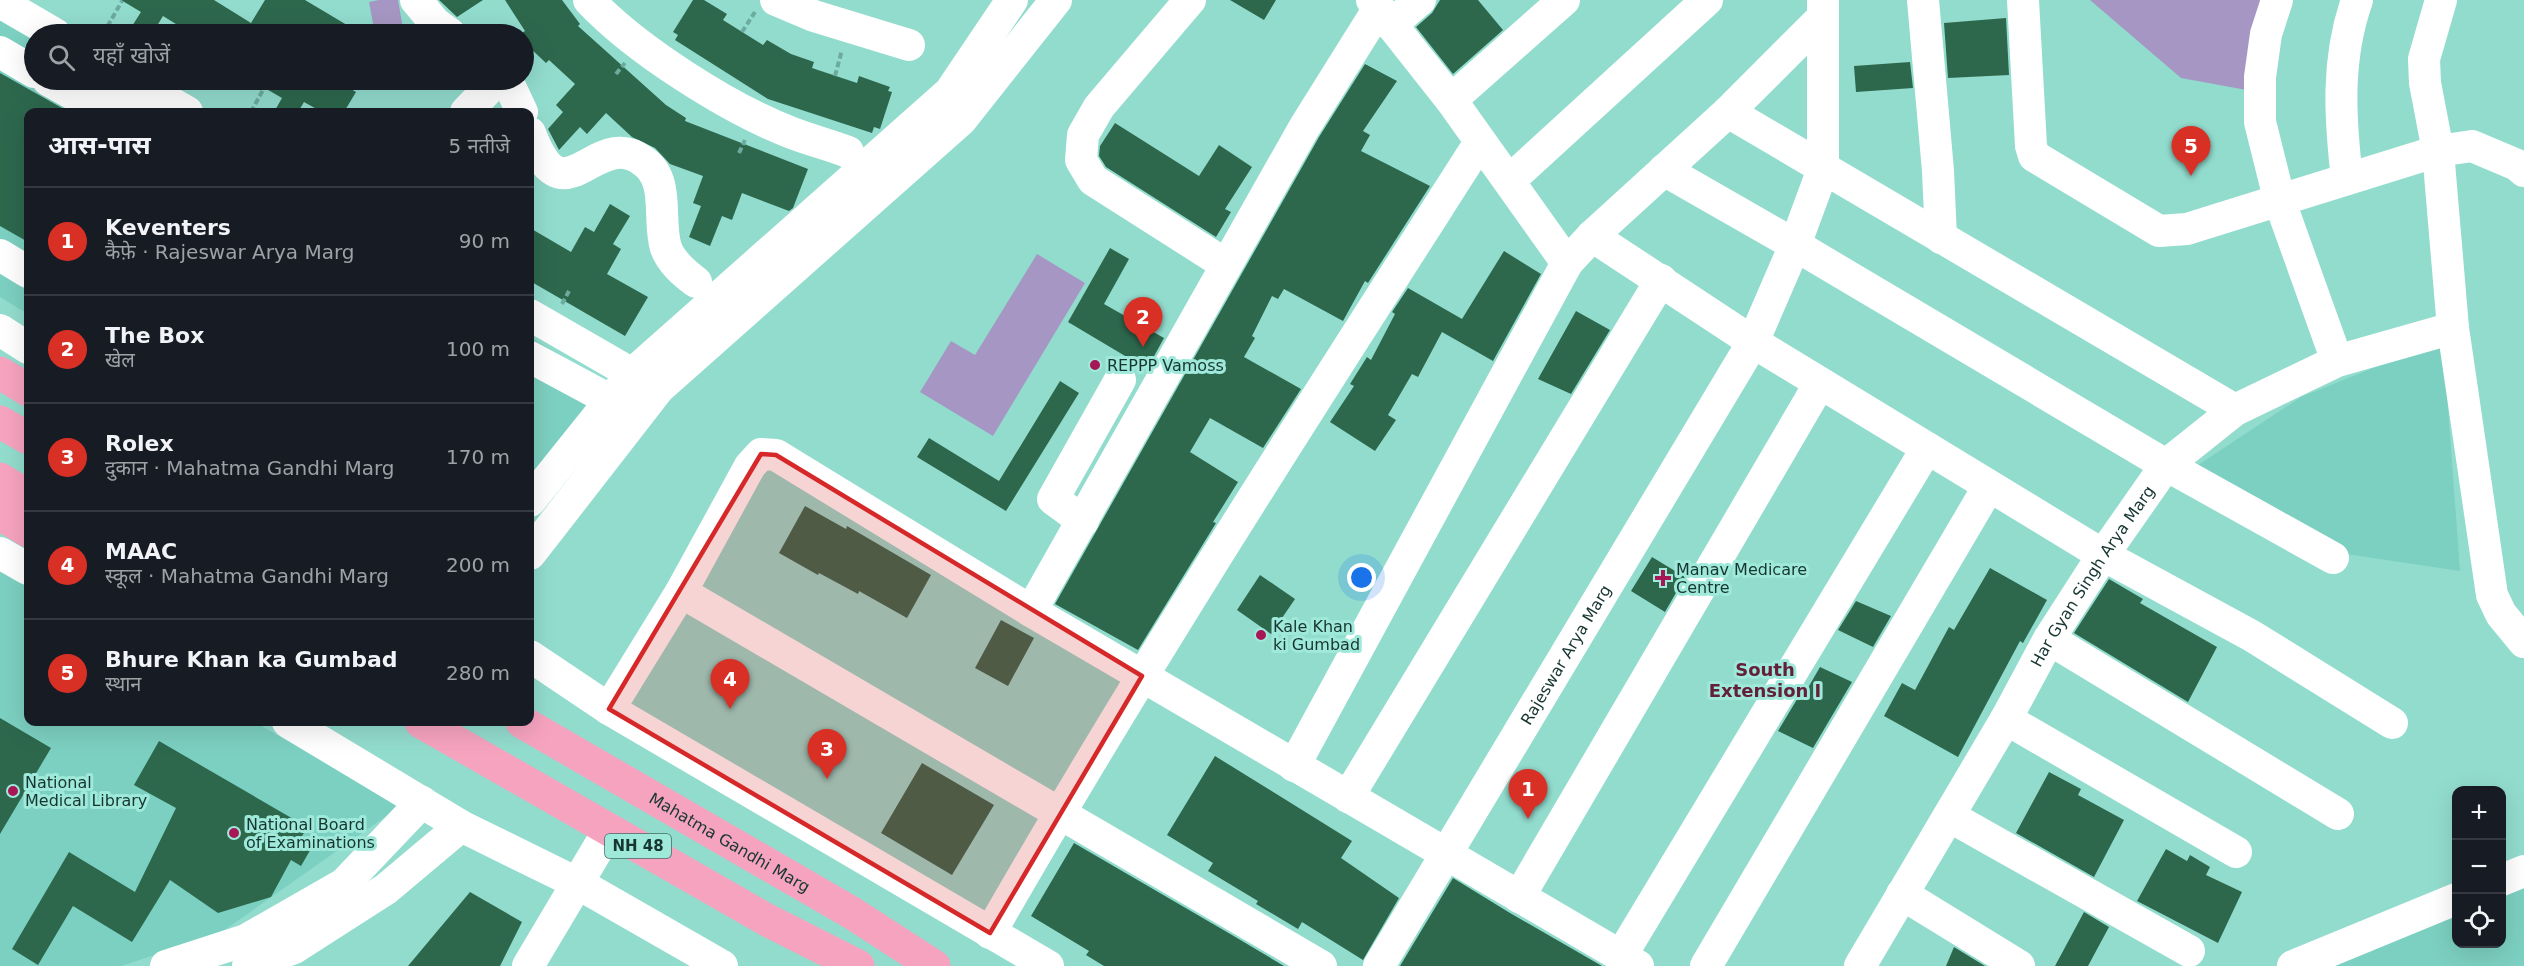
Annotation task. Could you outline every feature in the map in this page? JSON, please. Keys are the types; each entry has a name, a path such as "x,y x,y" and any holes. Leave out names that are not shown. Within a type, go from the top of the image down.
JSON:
{"main road":[{"path":"0,373 24,388"},
{"path":"0,422 24,436"},
{"path":"0,479 24,494"},
{"path":"0,514 24,529"},
{"name":"NH 48","path":"428,726 767,920 858,966"},
{"name":"Mahatma Gandhi Marg","path":"529,726 852,913 934,966"}],"street":[{"path":"416,0 438,24"},
{"path":"776,0 814,16 909,45"},
{"path":"534,496 631,375 950,92 1012,0"},
{"path":"534,549 659,388 961,120 1056,0"},
{"path":"1190,0 1099,107 1083,135 1081,160 1093,180 1226,264"},
{"path":"1031,611 1304,128 1381,11 1420,0"},
{"path":"1451,100 1563,0"},
{"path":"1510,180 1707,0"},
{"path":"1923,0 1938,171 1941,238"},
{"path":"2023,0 2031,146 2034,156 2159,231 2187,230 2438,151 2472,146 2517,165 2524,171"},
{"path":"2277,0 2266,34 2260,77 2260,122 2280,202 2337,361"},
{"path":"2347,179 2340,109 2347,27 2357,0"},
{"path":"2441,0 2424,59 2425,83 2438,151 2453,328 2492,595 2502,614 2524,642"},
{"path":"0,2 38,24"},
{"path":"603,4 660,58 723,100 790,132 848,152"},
{"path":"1823,8 1823,169"},
{"path":"1294,766 1568,263 1592,236 1728,112 1823,8"},
{"path":"1381,11 1451,100 1568,263"},
{"path":"0,52 24,66"},
{"path":"66,90 98,108"},
{"path":"96,90 129,108"},
{"path":"148,90 180,108"},
{"path":"470,108 487,90"},
{"path":"512,90 520,108"},
{"path":"1728,112 2235,410"},
{"path":"990,933 1142,676 1480,142"},
{"path":"534,144 538,156 547,167 558,173 572,173 599,157 615,152 630,154 644,161 655,173 660,188 666,249 684,273 696,282"},
{"name":"Rajeswar Arya Marg","path":"1379,966 1753,342 1795,244 1823,169"},
{"path":"1664,170 1795,244 2166,465 2332,558"},
{"path":"1592,236 1753,342 1989,486 2103,555 2252,636 2392,723"},
{"path":"0,255 24,270"},
{"path":"1348,797 1660,280"},
{"path":"534,317 631,375 659,388"},
{"name":"Har Gyan Singh Arya Marg","path":"1860,966 2006,719 2049,639 2103,555 2166,465 2235,410 2337,361 2453,328"},
{"path":"0,330 24,345"},
{"path":"534,359 610,400"},
{"path":"1083,520 1053,499 1120,380"},
{"path":"1519,897 1820,383"},
{"path":"609,709 681,592 750,466 761,454 776,454 1031,611 1630,961 1927,448"},
{"path":"1706,966 1989,486"},
{"path":"0,553 24,567"},
{"path":"681,592 1321,966"},
{"path":"2049,639 2338,814"},
{"path":"534,659 609,709 1048,966"},
{"path":"2006,719 2236,852"},
{"path":"295,726 461,826 579,884 722,966"},
{"path":"166,966 246,940 344,884 422,802"},
{"path":"1948,816 2188,951"},
{"path":"248,966 294,948 386,889 461,826"},
{"path":"528,966 579,884 609,830"},
{"path":"2506,878 2524,871"},
{"path":"1902,894 2019,966"},
{"path":"2293,966 2452,901"}],"path":[{"path":"109,24 122,1"},
{"path":"252,108 263,90"}],"highlighted area":[{"path":"761,454 776,455 1142,676 990,933 609,709"}],"shaded area":[{"path":"398,0 402,24 373,24 369,2"},
{"path":"2090,0 2272,0 2263,93 2181,78"},
{"path":"0,21 24,35 24,90 115,90 146,108 24,108 24,312 0,297"},
{"path":"1037,254 1085,283 993,436 920,392 951,341 975,355"},
{"path":"534,339 606,383 534,473"},
{"path":"2443,340 2460,571 2346,554 2195,467 2301,397"},
{"path":"0,570 24,585 24,726 262,726 399,807 219,934 121,966 0,966"},
{"path":"2524,886 2524,966 2324,966 2452,915 2452,948 2506,948 2506,893"}],"building":[{"path":"121,0 214,0 251,23 265,0 305,0 345,24 176,24 163,16 158,24 133,24 141,12"},
{"path":"439,0 483,0 457,17"},
{"path":"505,0 562,0 580,24 578,26 666,105 686,118 685,121 808,169 793,208 789,211 742,193 732,220 722,216 710,246 689,237 701,206 693,203 703,176 670,164 655,148 632,137 606,113 587,134 580,127 559,150 548,129 563,112 556,105 575,84 549,60 546,63 534,52 534,24 520,24"},
{"path":"693,0 704,0 727,14 723,20 763,45 767,40 791,54 814,62 812,68 857,83 859,76 890,87 888,91 892,92 880,129 874,127 872,133 768,99 675,40 678,35 673,32"},
{"path":"1230,0 1276,0 1264,20"},
{"path":"1440,0 1478,0 1503,30 1453,74 1416,27 1432,13"},
{"path":"2006,18 2009,75 1948,78 1944,23"},
{"path":"1910,62 1913,88 1856,92 1854,66"},
{"path":"1365,64 1397,81 1363,131 1370,135 1361,151 1430,186 1368,283 1365,281 1343,321 1284,289 1278,299 1272,296 1252,336 1255,338 1244,357 1301,389 1263,448 1210,418 1190,452 1238,482 1213,522 1216,523 1138,650 1055,604 1319,137"},
{"path":"0,73 24,87 24,90 30,90 62,108 24,108 24,240 0,226"},
{"path":"268,90 353,90 356,92 346,108 315,108 304,102 300,108 276,108 282,98"},
{"path":"1115,123 1199,176 1219,145 1252,167 1225,209 1231,212 1216,237 1106,167 1099,156 1100,146"},
{"path":"610,204 630,216 613,244 621,249 607,274 648,297 625,336 534,283 534,230 571,252 585,227 594,232"},
{"path":"1110,248 1129,259 1104,304 1164,338 1147,369 1068,322"},
{"path":"1504,251 1541,274 1493,361 1442,332 1418,377 1412,374 1388,415 1396,420 1375,451 1330,422 1354,386 1350,384 1367,357 1371,360 1395,314 1392,312 1408,288 1462,319"},
{"path":"1576,311 1610,330 1571,394 1538,379"},
{"path":"1060,381 1079,393 1006,511 917,457 929,438 999,481"},
{"path":"805,506 846,529 847,526 931,575 907,618 859,591 858,594 779,553"},
{"path":"1652,557 1685,577 1665,612 1631,591"},
{"path":"1990,568 2047,600 2023,643 2020,641 1958,757 1884,716 1902,683 1915,690 1949,627 1954,630"},
{"path":"1260,575 1295,599 1271,634 1237,610"},
{"path":"2109,579 2143,599 2140,603 2217,647 2188,702 2074,633"},
{"path":"1856,601 1891,616 1873,647 1838,630"},
{"path":"1001,620 1034,638 1008,686 975,668"},
{"path":"1820,667 1852,682 1813,748 1778,731 1802,691 1805,693"},
{"name":"National Medical Library","path":"0,718 51,748 0,834"},
{"name":"National Board of Examinations","path":"159,741 307,827 300,840 312,847 301,866 291,860 271,897 218,913 170,880 132,942 73,906 38,965 12,949 69,852 135,892 176,808 134,785"},
{"path":"1215,756 1352,841 1341,858 1399,898 1363,960 1302,922 1298,929 1256,904 1258,901 1208,871 1213,863 1167,835"},
{"path":"922,763 994,805 952,875 881,833"},
{"path":"2049,772 2081,789 2078,795 2124,820 2094,877 2016,833"},
{"path":"1074,843 1284,966 1104,966 1086,955 1089,951 1031,916"},
{"path":"2166,849 2187,861 2190,855 2210,867 2206,875 2242,892 2218,943 2137,901"},
{"path":"1453,878 1510,913 1602,966 1400,966"},
{"path":"470,892 522,922 500,966 408,966"},
{"path":"2084,912 2109,927 2088,966 2055,966"},
{"path":"1954,947 1985,966 1946,966"}],"place":[{"name":"Bhure Khan ka Gumbad","path":"2191,176"},
{"name":"The Box","path":"1143,347"},
{"name":"REPPP Vamoss","path":"1095,365"},
{"name":"Manav Medicare Centre","path":"1663,578"},
{"name":"Kale Khan ki Gumbad","path":"1261,635"},
{"name":"MAAC","path":"730,709"},
{"name":"Rolex","path":"827,779"},
{"name":"National Medical Library","path":"13,791"},
{"name":"Keventers","path":"1528,819"},
{"name":"National Board of Examinations","path":"234,833"}],"district":[{"name":"South Extension I","path":"1765,679"}]}
